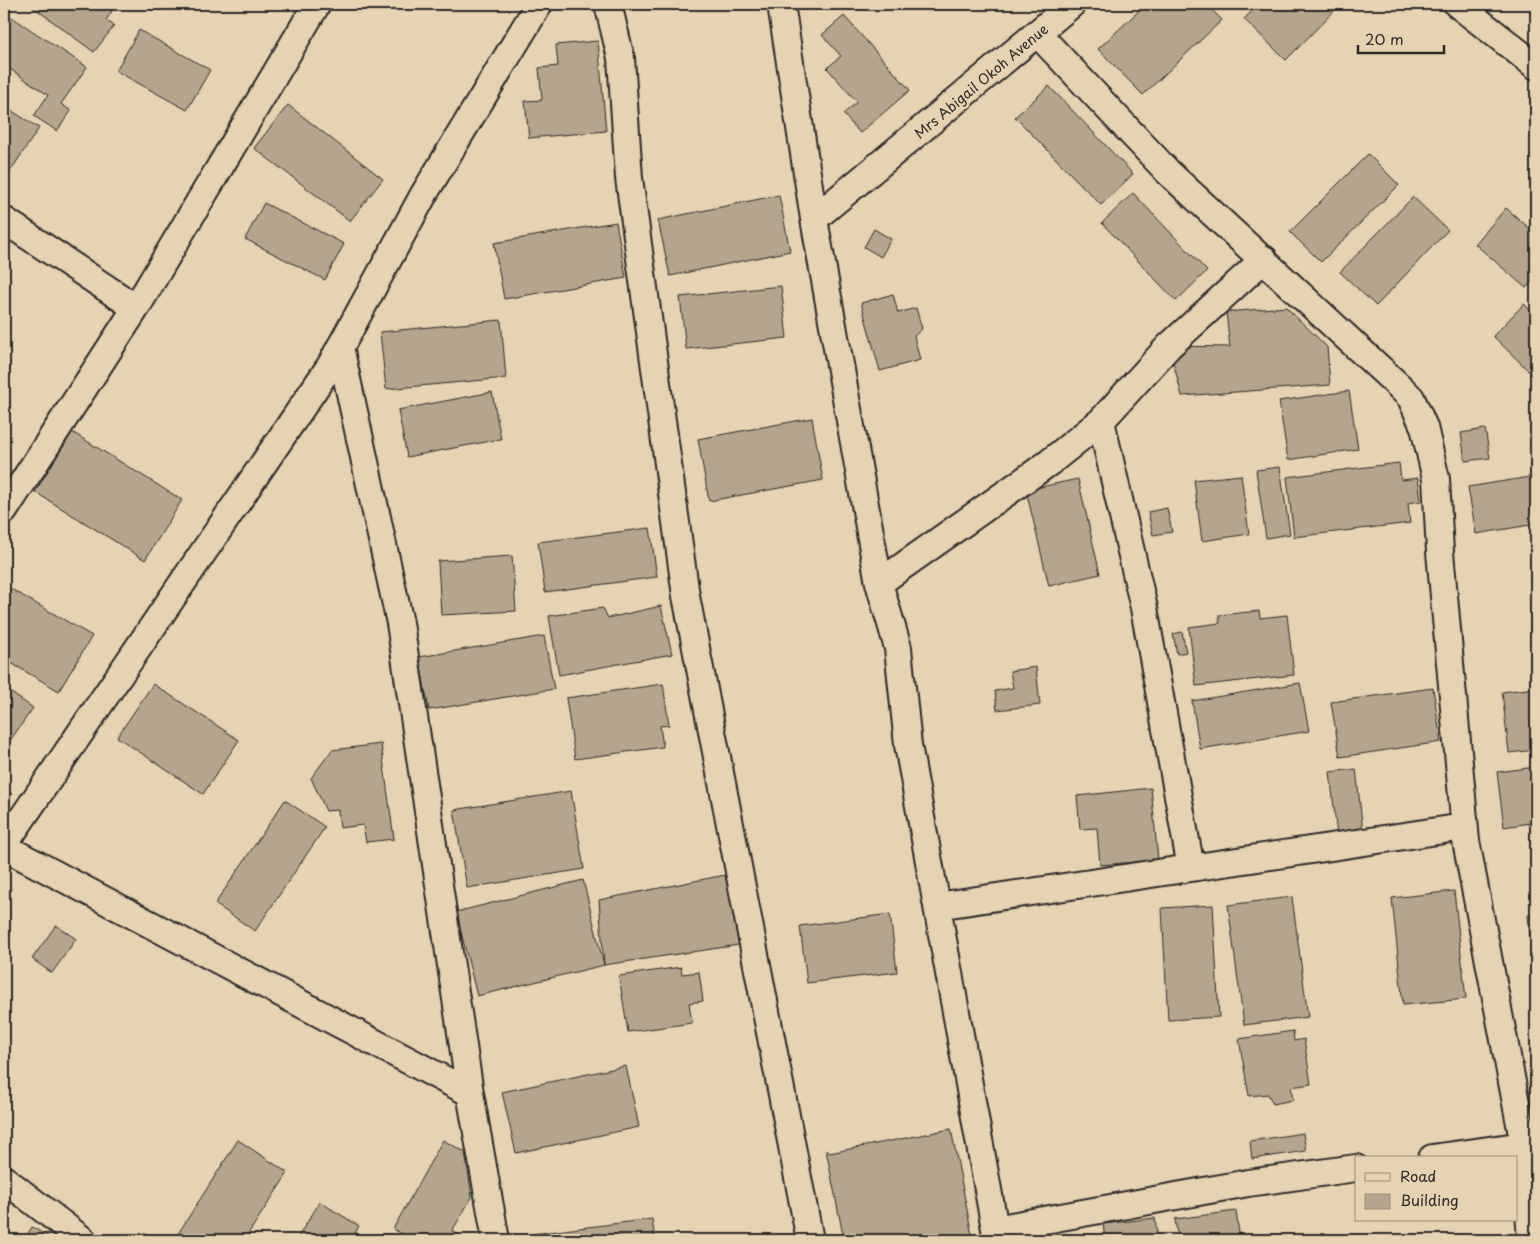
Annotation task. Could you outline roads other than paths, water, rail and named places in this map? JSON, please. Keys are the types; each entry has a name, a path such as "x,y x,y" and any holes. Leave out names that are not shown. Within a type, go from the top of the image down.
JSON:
{"street":[{"path":"4,511 136,308 317,4"},
{"path":"470,1093 4,846 330,366 424,194 538,4"},
{"path":"608,4 621,58 629,178 686,596 810,1240"},
{"path":"781,4 814,219 879,584 898,648 908,745 996,1235 1248,1183 1355,1168"},
{"name":"Mrs Abigail Okoh Avenue","path":"814,219 1072,4"},
{"path":"1457,4 1536,66"},
{"path":"1038,34 1168,172 1264,259 1411,398 1424,427 1436,479 1440,552 1464,827 1524,1145 1531,1240"},
{"path":"4,220 136,308"},
{"path":"879,584 1050,462 1101,421 1169,346 1264,259"},
{"path":"340,346 400,623 470,1093 496,1240"},
{"path":"1101,421 1144,608 1191,868"},
{"path":"937,906 1464,827"},
{"path":"1446,1156 1524,1145"},
{"path":"4,1179 83,1240"}]}
